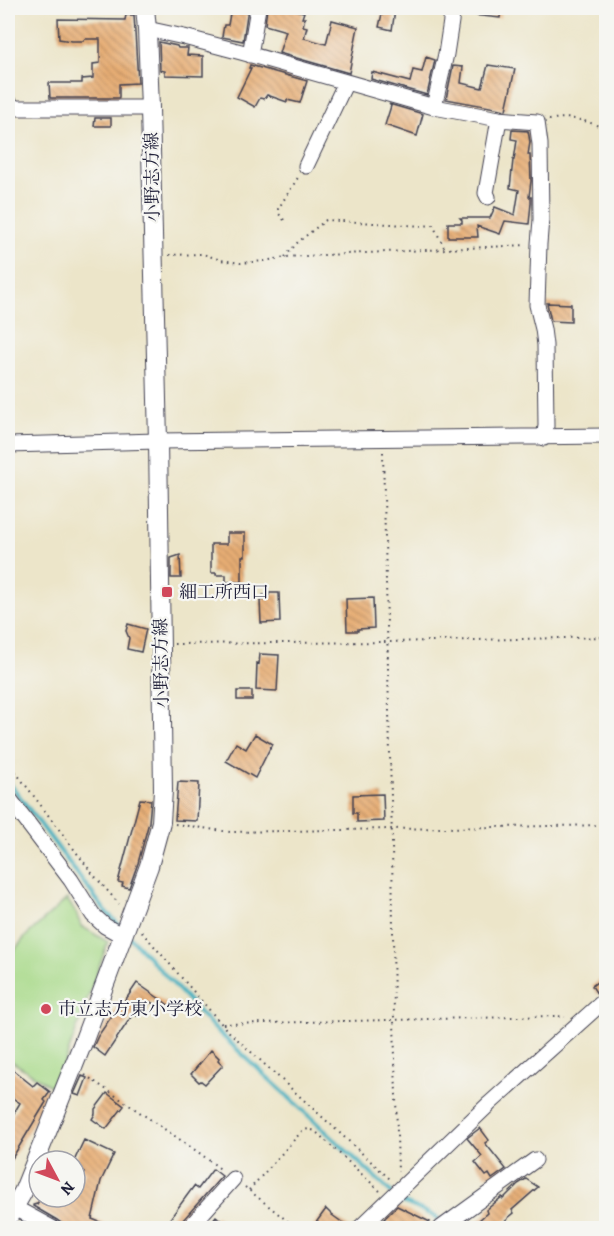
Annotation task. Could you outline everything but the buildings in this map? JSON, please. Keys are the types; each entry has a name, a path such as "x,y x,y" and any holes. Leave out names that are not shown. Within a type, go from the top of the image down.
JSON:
{"main road":[{"name":"小野志方線","path":"10,1210 23,1192 31,1174 73,1066 149,866 160,822 163,790 158,441 150,108 145,8"}],"street":[{"path":"250,55 258,8"},
{"path":"434,107 453,8"},
{"path":"147,29 184,37 434,107 499,119 537,122 540,144 542,219 537,305 545,345 546,426 544,438"},
{"path":"306,166 346,82"},
{"path":"8,102 15,108 150,108"},
{"path":"488,198 486,193 499,119"},
{"path":"8,446 158,441 606,436"},
{"path":"8,797 71,880 93,915 105,926 127,925"},
{"path":"360,1228 395,1190 606,999"},
{"path":"447,1224 535,1160"},
{"path":"189,1228 233,1179"},
{"path":"10,1210 52,1228"}],"path":[{"path":"537,122 582,119 606,129"},
{"path":"284,220 278,209 306,166"},
{"path":"285,257 298,242 326,220 433,225 445,249"},
{"path":"153,255 203,254 240,263 285,257 539,244"},
{"path":"383,440 398,1152 395,1190"},
{"path":"160,645 606,637"},
{"path":"8,762 92,873 115,899 127,925 226,1029 395,1190"},
{"path":"160,822 230,832 606,825"},
{"path":"223,1024 556,1016 583,1019"},
{"path":"73,1066 189,1146 296,1228"},
{"path":"249,1190 303,1130 309,1129 315,1131 395,1190"}],"green space":[{"name":"市立志方東小学校","path":"67,899 81,926 108,942 55,1089 8,1059 8,958 26,936"}],"waterway":[{"path":"8,781 106,912 120,926"},
{"path":"129,936 213,1027 392,1193"},
{"path":"397,1199 433,1215 443,1223"}],"place":[{"name":"細工所西口","path":"167,592"},
{"name":"市立志方東小学校","path":"46,1009"}]}
